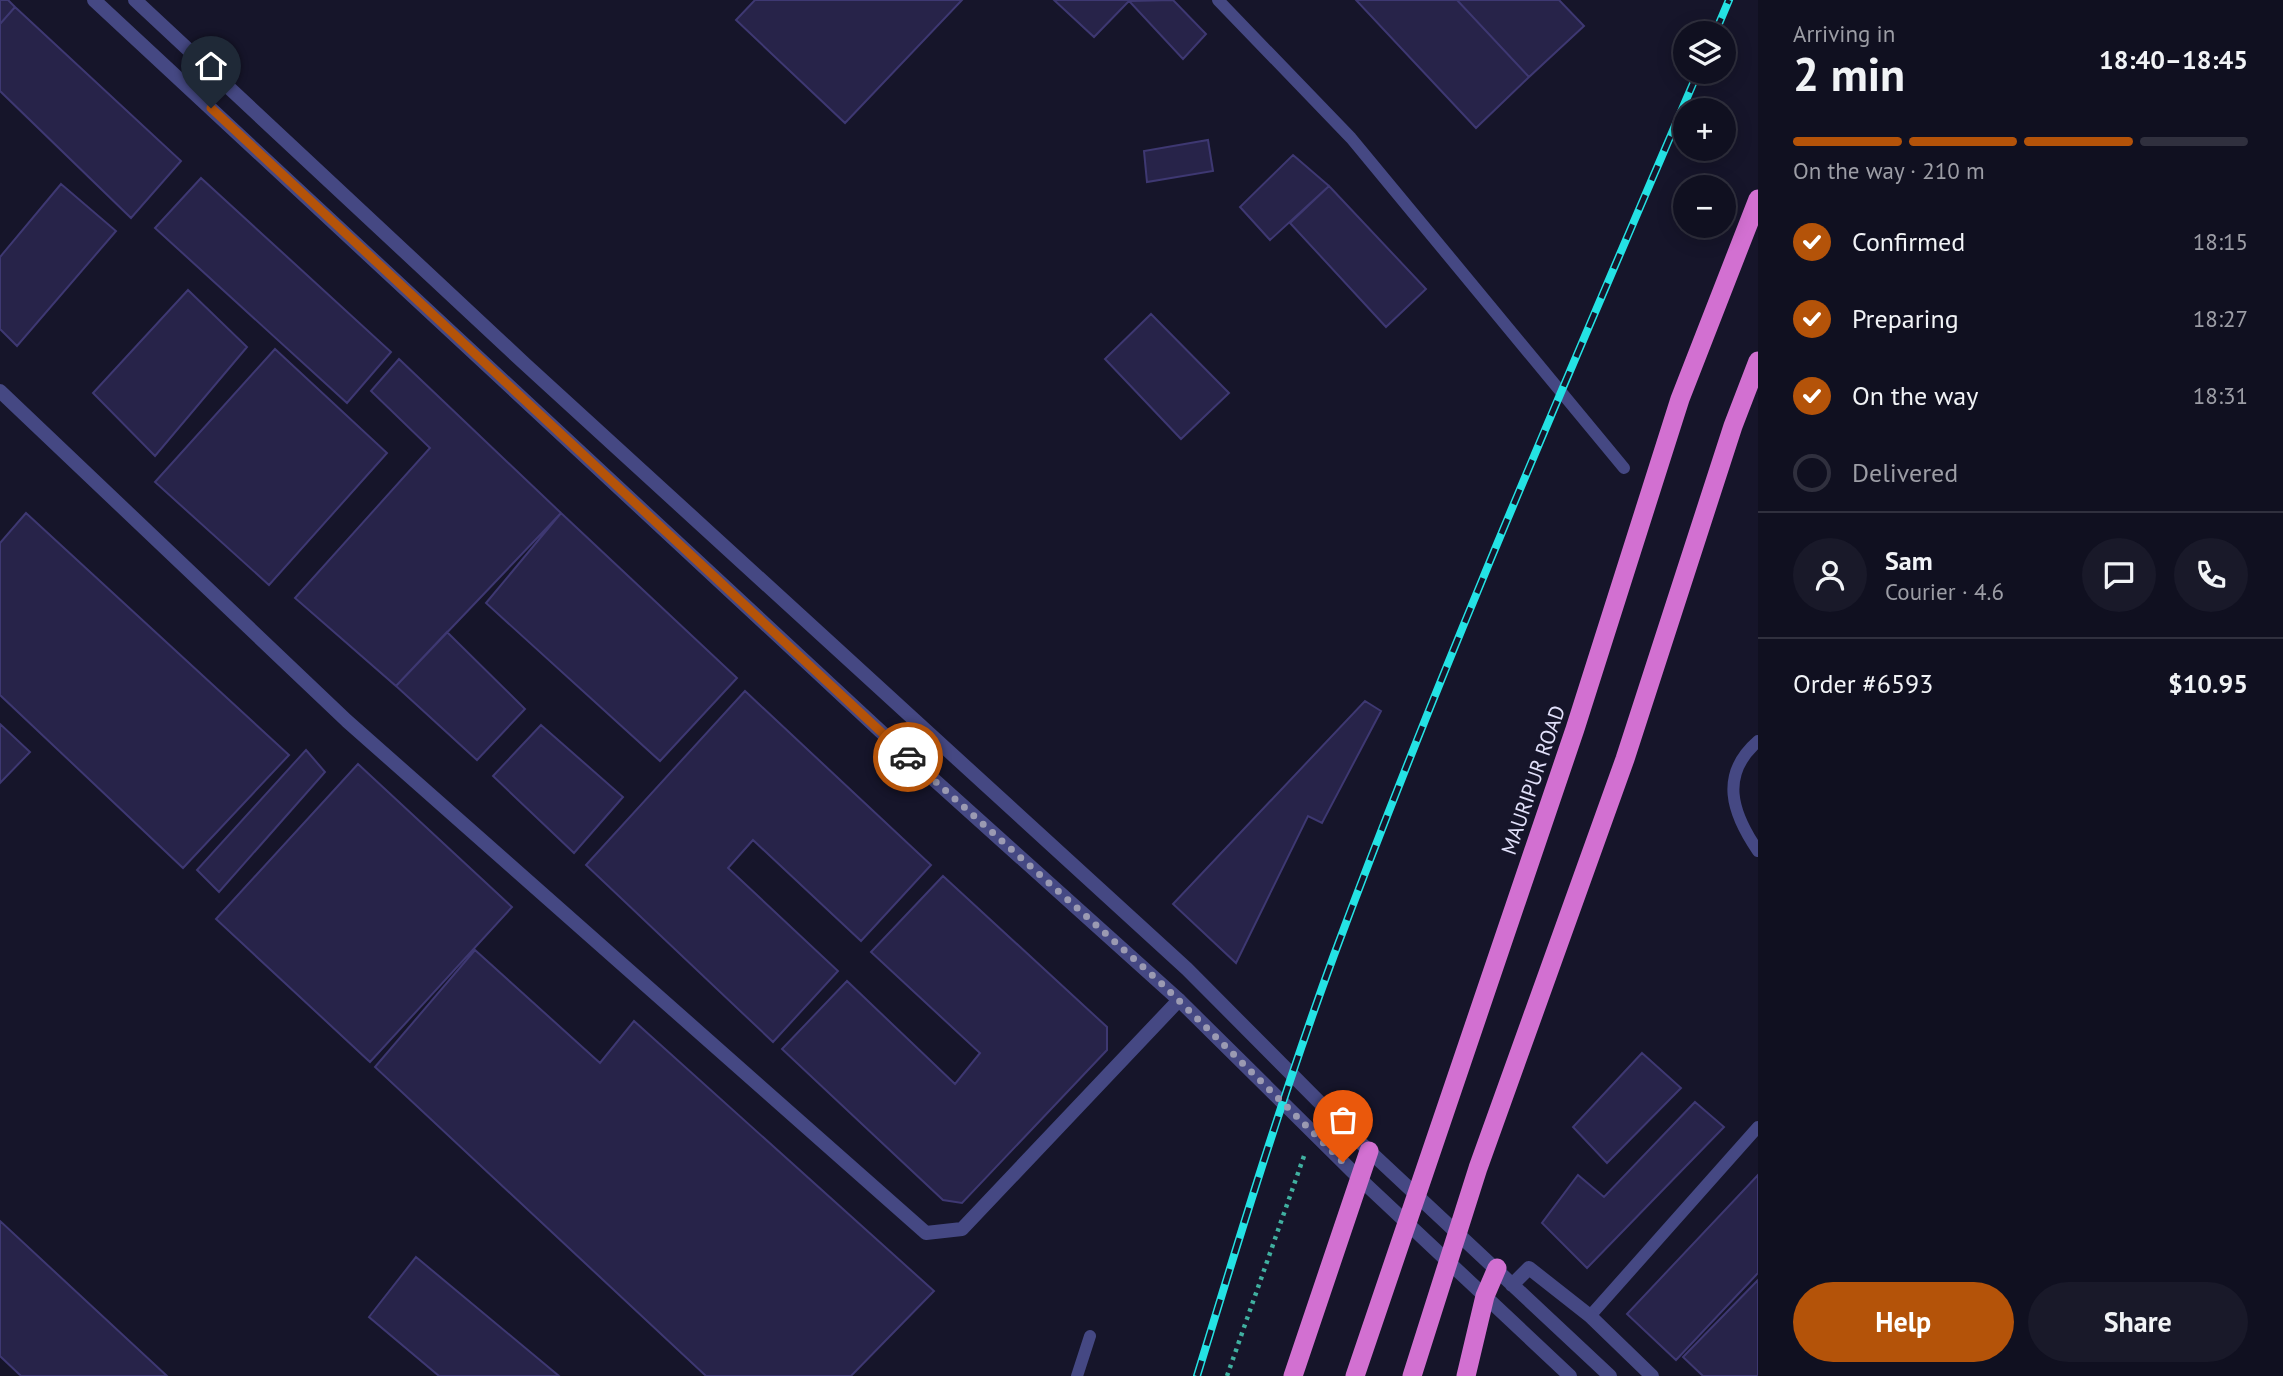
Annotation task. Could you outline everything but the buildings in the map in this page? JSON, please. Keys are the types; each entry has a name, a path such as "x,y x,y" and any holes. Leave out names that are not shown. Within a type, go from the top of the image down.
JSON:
{"highway":[{"name":"MAURIPUR ROAD","path":"1355,1376 1575,729 1680,399 1758,199"},
{"path":"1412,1376 1478,1168 1625,759 1732,426 1758,361"},
{"path":"1293,1376 1370,1151"},
{"path":"1466,1376 1490,1301 1497,1268"}],"street":[{"path":"94,0 891,741 1179,1000 1359,1178 1570,1376"},
{"path":"135,0 536,373 1187,969 1370,1151 1609,1376"},
{"path":"0,391 347,721 926,1233 962,1229 1179,1000"},
{"path":"1512,1285 1529,1268 1590,1317 1652,1376"}],"lane":[{"path":"1219,0 1351,138 1624,468"},
{"path":"1758,741 1734,770 1733,799 1758,851"},
{"path":"1590,1317 1758,1127"},
{"path":"1077,1376 1090,1336"}],"path":[{"path":"1227,1376 1312,1132"}],"railway":[{"path":"1720,21 1729,0"},
{"path":"1197,1376 1297,1060 1376,843 1511,511 1693,84"}],"way so far":[{"path":"908,757 1065,901 1161,983 1343,1162"}],"route":[{"path":"211,108 908,757"}]}
